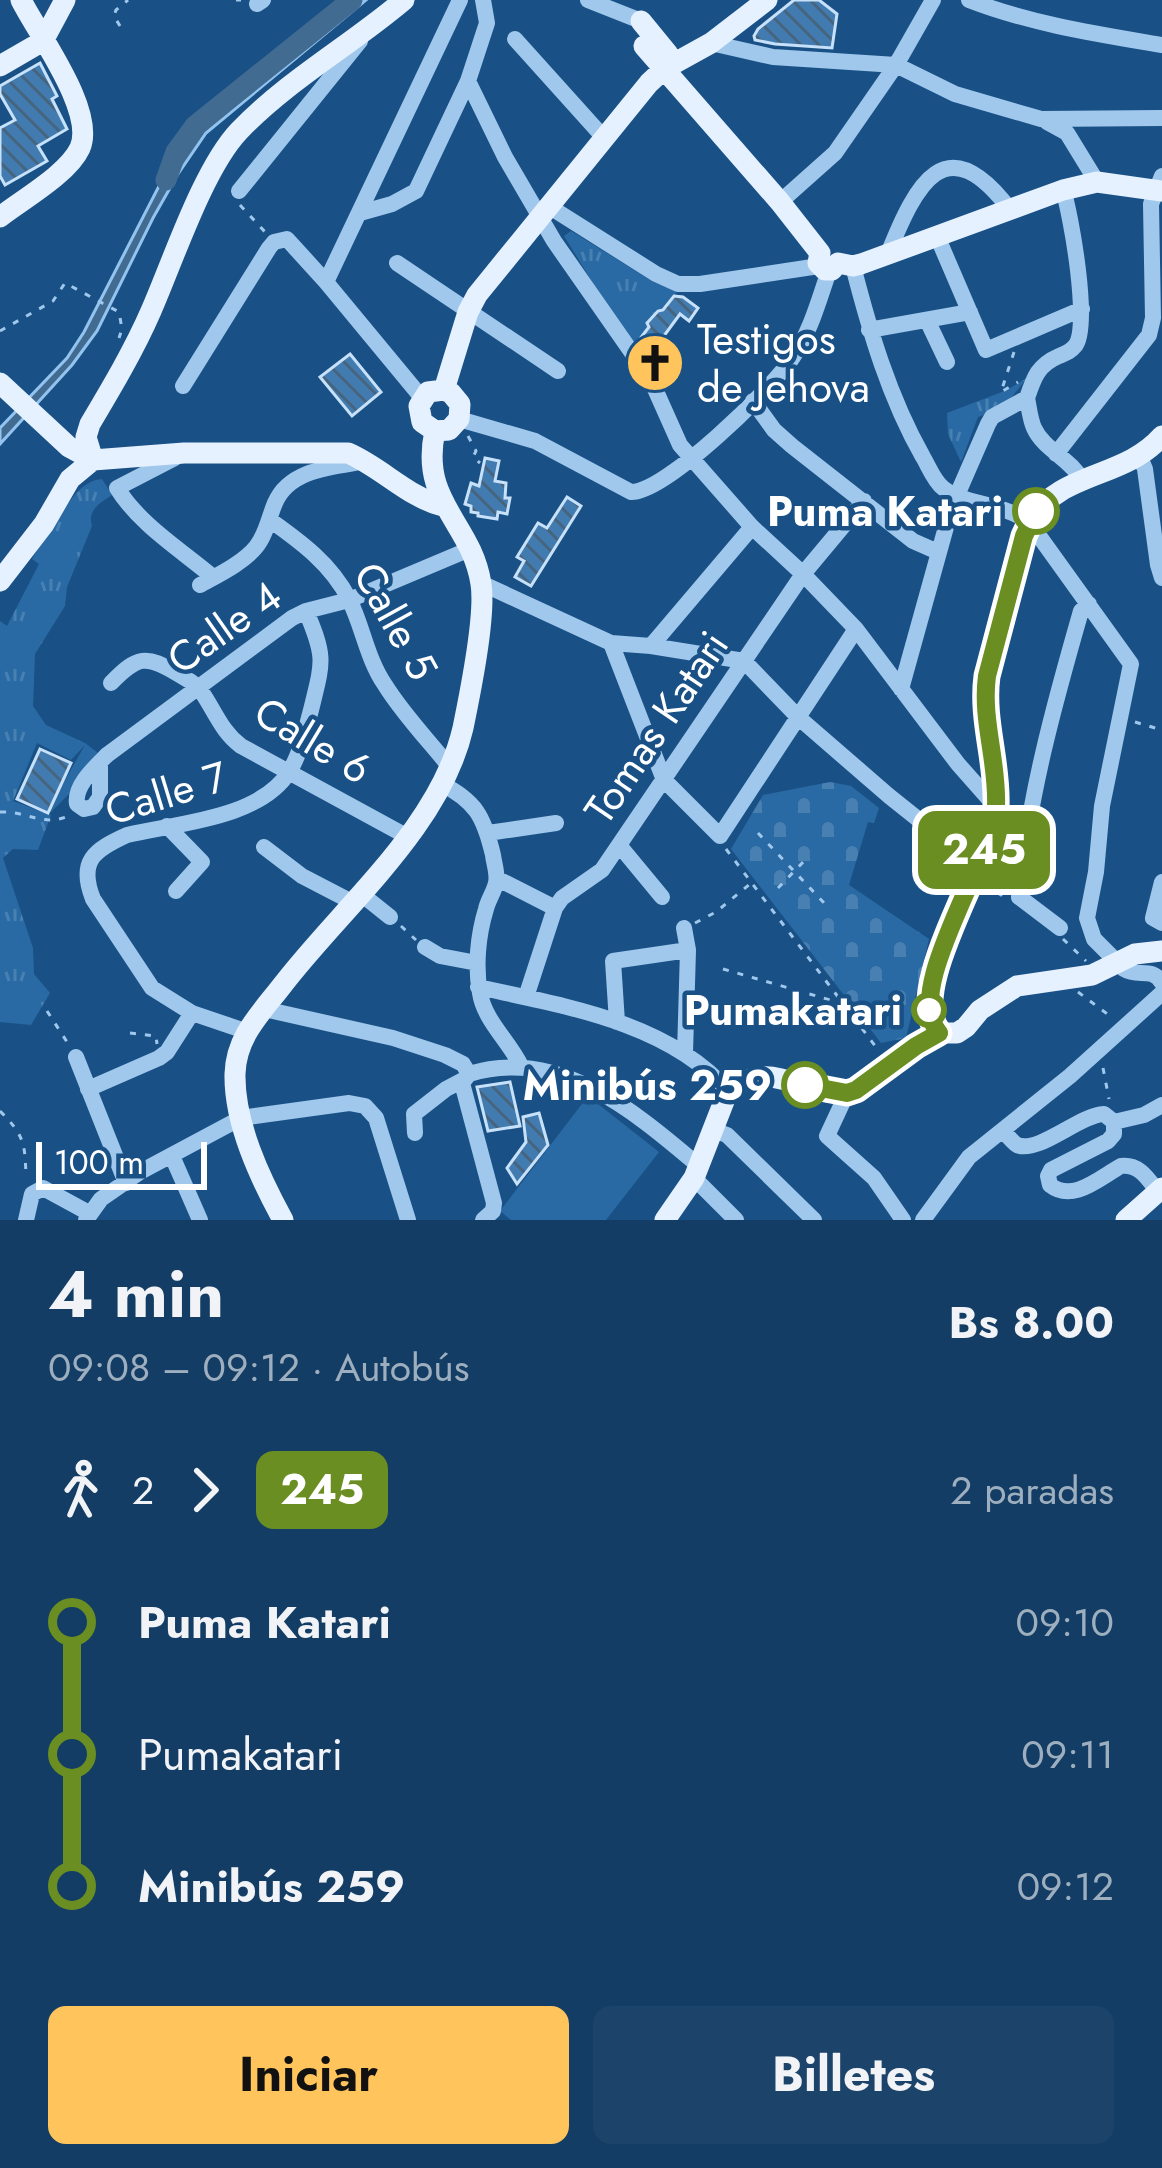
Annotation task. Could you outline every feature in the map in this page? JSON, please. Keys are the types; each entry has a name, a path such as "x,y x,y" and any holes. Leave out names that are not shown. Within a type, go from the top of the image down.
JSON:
{"main road":[{"path":"0,217 63,169 80,148 84,124 49,22 20,0"},
{"path":"93,460 86,437 90,424 135,346 218,160 237,132 287,88 404,0"},
{"path":"444,389 468,312 605,139 663,72 767,0"},
{"path":"640,10 663,72 832,264 888,254 1063,190 1097,182 1160,185"},
{"path":"0,51 49,22"},
{"path":"0,66 49,22"},
{"path":"652,45 708,45"},
{"path":"0,383 54,434 93,460"},
{"path":"444,389 460,404 462,425 435,431 427,428 419,414 422,398 444,389"},
{"path":"54,434 77,437 90,424"},
{"path":"283,1220 241,1118 235,1073 245,1031 408,837 445,775 464,724 482,609 481,583 470,549 443,506 432,474 435,431"},
{"path":"54,434 63,448 70,479"},
{"path":"1162,436 1140,458 1082,480 1047,500 1029,522 984,695 996,807 992,832 981,874 938,957 929,1014 932,1026 939,1033 957,1033 980,1010 1017,986 1092,975 1135,953 1162,951"},
{"path":"0,581 44,524 70,479 93,460 184,453 348,453 368,461 428,502 443,506"},
{"path":"665,1220 696,1172 728,1091 737,1084 759,1075 847,1093 939,1033"},
{"path":"1126,1220 1160,1190"}],"street":[{"path":"326,282 460,0"},
{"path":"360,213 416,191 468,81 487,23 483,0"},
{"path":"588,0 640,10"},
{"path":"780,202 836,154 933,0"},
{"path":"969,0 1047,25 1162,45"},
{"path":"238,203 373,27"},
{"path":"515,39 605,139"},
{"path":"708,45 773,57 896,65 955,94 1041,119 1067,133 1097,182"},
{"path":"468,81 505,157 545,213 587,291 651,380 676,439 752,527 856,629 996,807 1023,868"},
{"path":"1041,119 1162,118"},
{"path":"888,254 910,201 938,173 968,170 992,185 1011,211"},
{"path":"1056,454 1149,335 1153,318 1151,204 1160,185"},
{"path":"1063,190 1070,210 1082,309 1078,343 1036,372 1027,398 1035,431 1076,468 1082,480"},
{"path":"545,213 678,284 832,264"},
{"path":"937,236 986,350 1082,309"},
{"path":"183,386 274,242 281,239 292,242 422,398"},
{"path":"397,263 558,371"},
{"path":"832,264 869,330 898,408 939,484 956,495 1016,512 1029,522 1131,664 1102,806 1087,918 1094,939 1130,973 1148,972 1162,983"},
{"path":"462,425 535,442 631,493 646,490 692,460 793,359 832,264"},
{"path":"869,330 970,312"},
{"path":"927,320 947,362"},
{"path":"901,688 956,495 992,418 1027,398"},
{"path":"753,401 774,430 913,541 938,552"},
{"path":"184,453 117,488 125,502 207,581 257,547 279,494 290,482 331,467 368,461"},
{"path":"1140,458 1162,578"},
{"name":"Tomas Katari","path":"555,908 602,870 803,574 864,501"},
{"name":"Calle 5","path":"270,520 317,556 350,600 385,686 445,775 473,805 488,833"},
{"path":"651,646 752,527"},
{"name":"Calle 4","path":"75,799 84,809 93,807 101,789 100,762 292,618 350,600 470,549"},
{"path":"481,583 611,643 743,661 799,718 981,874"},
{"path":"1061,932 1019,897 1046,735 1081,611 1089,604"},
{"path":"290,771 322,662 306,611"},
{"path":"611,643 664,780 720,836 856,629"},
{"path":"112,683 127,667 152,660 199,687"},
{"name":"Calle 6","path":"199,687 232,739 408,837"},
{"name":"Calle 7","path":"245,1031 193,1013 152,988 93,899 87,869 93,855 128,836 243,808 290,771"},
{"path":"521,1066 484,1010 478,987 483,919 498,879 488,833 556,823"},
{"path":"167,826 202,862 176,891"},
{"path":"619,844 662,897"},
{"path":"264,847 302,876 391,917"},
{"path":"498,879 555,908 526,998"},
{"path":"1162,882 1153,918 1162,923"},
{"path":"684,928 688,950 685,1053"},
{"path":"424,946 440,956 477,963"},
{"path":"617,1022 613,961 688,950"},
{"path":"478,987 617,1022 700,1061 728,1091"},
{"path":"923,1220 969,1157 1070,1076 1162,993"},
{"path":"264,1009 392,1038 463,1064 494,1203 484,1220"},
{"path":"88,1089 159,1058 193,1013"},
{"path":"76,1057 126,1183"},
{"path":"415,1133 414,1114 446,1089 466,1077 521,1066 598,1089 616,1100 696,1172 736,1220"},
{"path":"847,1093 827,1136 874,1178 903,1220"},
{"path":"26,1220 32,1193 43,1188 88,1217 101,1199 140,1172 241,1118 350,1103 364,1106 376,1118 408,1220"},
{"path":"1114,1123 1162,1105"},
{"path":"1003,1130 1014,1144 1027,1147 1098,1113 1109,1117 1114,1134 1108,1141 1051,1170 1050,1185 1061,1192 1075,1192 1129,1166 1160,1190"},
{"path":"713,1130 727,1135 814,1220"},
{"path":"172,1156 200,1220"}],"path":[{"path":"120,26 114,16 128,0"},
{"path":"238,203 274,242"},
{"path":"0,331 53,302 64,283 119,312 119,338"},
{"path":"1019,334 1000,392 1036,372"},
{"path":"462,425 476,451 473,457 481,464"},
{"path":"1120,717 1162,730"},
{"path":"0,812 18,811 54,821 66,817 75,799"},
{"path":"758,833 826,905"},
{"path":"720,836 727,852 890,1066"},
{"path":"778,888 808,856"},
{"path":"981,874 1001,895 1005,889 1019,897"},
{"path":"684,928 716,912 751,883"},
{"path":"391,917 424,946"},
{"path":"1061,932 1085,961"},
{"path":"723,969 846,1005"},
{"path":"1077,991 1125,1028"},
{"path":"47,1011 76,1057"},
{"path":"130,1033 156,1036 159,1058"},
{"path":"1099,1048 1114,1123"},
{"path":"0,1111 21,1133 32,1193"}],"green space":[{"path":"571,231 677,292 648,323 633,348 564,236"},
{"path":"1027,378 1003,408 978,417 961,462 948,434 947,413"},
{"path":"102,479 112,495 93,511 65,606 35,654 33,706 46,725 85,743 98,753 51,812 85,745 71,760 37,743 13,801 51,815 38,850 13,849 3,858 33,948 34,974 50,993 31,1025 0,1022 0,621 7,626 39,564 32,559 70,501 84,486"},
{"path":"830,782 851,786 879,808 874,823 868,822 849,885 929,939 906,1038 881,1043 731,849 763,795"},
{"path":"588,1096 659,1152 606,1220 511,1220 500,1211"}],"shaded area":[{"path":"352,0 366,0 206,133 153,218 97,331 0,444 0,428 67,358 84,332 177,151 198,124"}],"building":[{"path":"794,0 819,0 837,14 832,48 755,40 758,29"},
{"path":"40,63 67,129 38,146 47,161 5,185 0,176 0,128 15,120 0,86"},
{"path":"674,296 698,308 689,321 680,314 652,359 639,340 647,323"},
{"path":"350,354 381,392 352,416 320,377"},
{"path":"485,458 499,461 495,481 506,483 505,498 510,498 507,514 498,512 497,519 478,516 465,504 471,483 479,486"},
{"path":"567,497 581,506 531,586 515,577 524,561 517,557 538,523 547,528"},
{"path":"40,749 71,763 48,813 17,799"},
{"path":"510,1082 520,1126 488,1131 477,1087"},
{"path":"539,1113 548,1145 517,1184 507,1168 526,1142 523,1117"}],"waterway":[{"path":"166,180 176,152 195,126 352,0"}],"bus line":[{"name":"245","path":"805,1085 847,1093 856,1090 939,1033 929,1014 938,957 992,832 996,807 984,695 987,676 1024,536 1036,511"}],"place":[{"name":"Testigos de Jehova","path":"655,363"},
{"name":"Puma Katari","path":"1036,511"},
{"name":"Pumakatari","path":"929,1010"},
{"name":"Minibús 259","path":"805,1085"}]}
